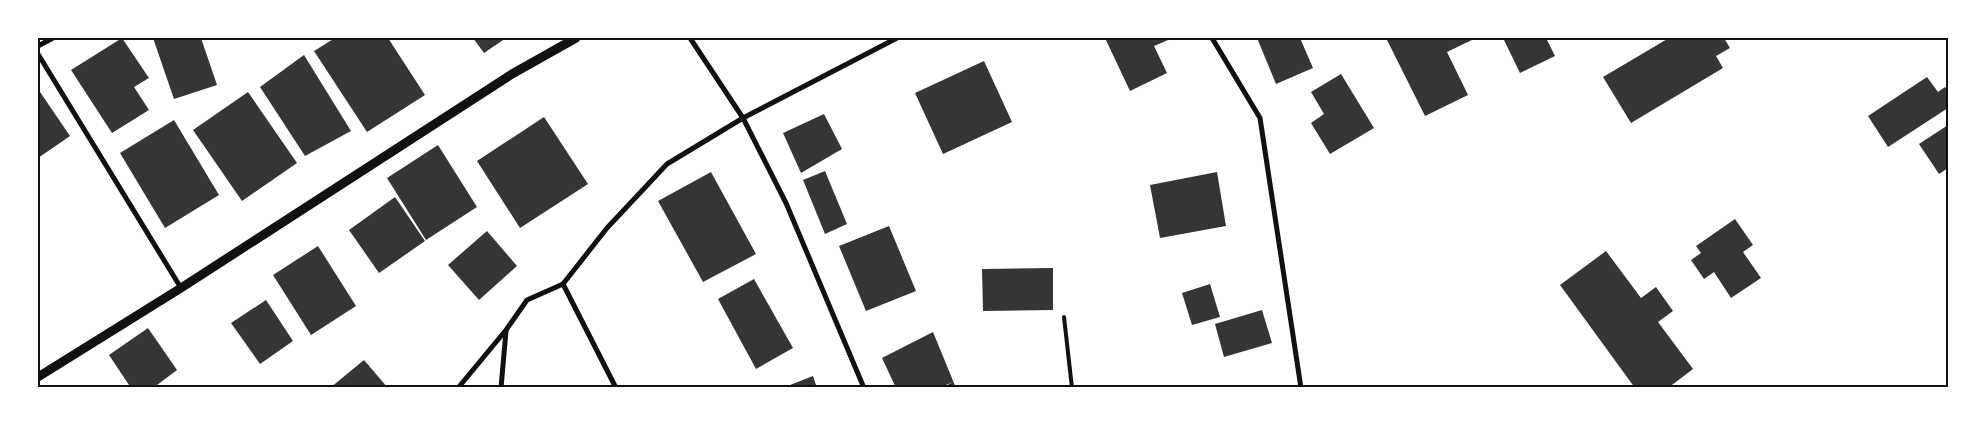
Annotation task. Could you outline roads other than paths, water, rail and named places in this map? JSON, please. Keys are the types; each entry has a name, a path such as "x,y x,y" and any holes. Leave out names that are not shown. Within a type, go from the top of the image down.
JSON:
{"street":[{"path":"38,46 53,38"},
{"path":"38,377 181,288 504,80 576,38"},
{"path":"690,38 743,118 786,203 864,388"},
{"path":"458,388 506,330 527,300 563,284 607,228 666,164 743,118 898,38"},
{"path":"1212,38 1260,118 1301,388"},
{"path":"38,54 181,288"},
{"path":"563,284 616,388"},
{"path":"501,388 506,330"}],"lane":[{"path":"1064,317 1072,388"}]}
